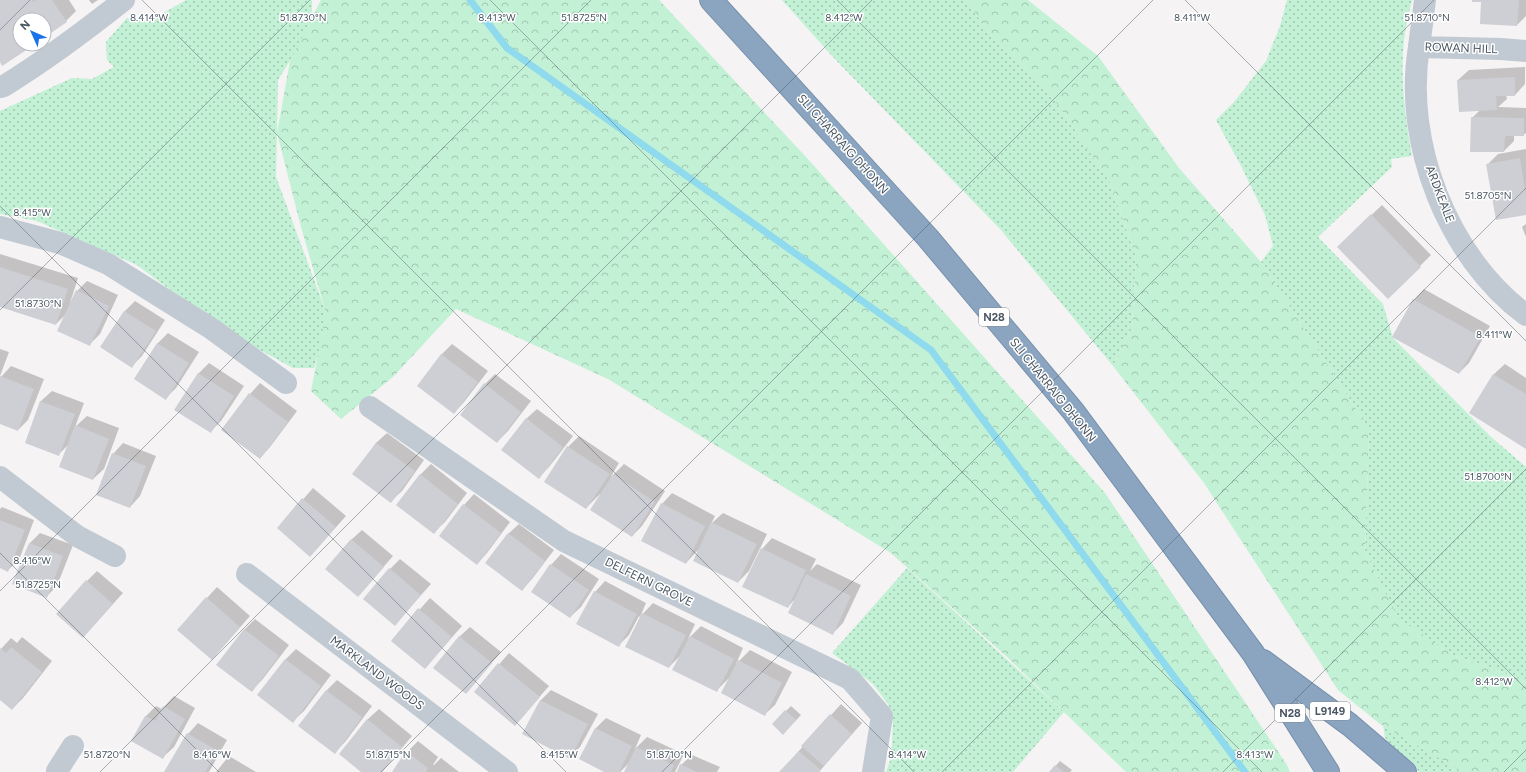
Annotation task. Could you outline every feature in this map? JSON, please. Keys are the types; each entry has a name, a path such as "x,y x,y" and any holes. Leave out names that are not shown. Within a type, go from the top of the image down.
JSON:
{"highway":[{"name":"SLI CHARRAIG DHONN","path":"711,0 928,238 1068,405 1252,653 1328,772"},
{"name":"L9149","path":"1252,653 1350,725 1405,772"}],"street":[{"path":"0,87 38,66 76,39 124,0"},
{"name":"ROWAN HILL","path":"1425,0 1419,47 1526,51"},
{"name":"ARDKEALE","path":"1419,47 1416,85 1419,131 1431,178 1446,216 1469,256 1496,289 1526,315"},
{"path":"0,227 60,243 108,264 212,329 286,383"},
{"name":"DELFERN GROVE","path":"370,407 564,541 850,679 882,716 873,772"},
{"path":"0,477 77,536 115,556"},
{"name":"MARKLAND WOODS","path":"247,574 507,772"},
{"path":"58,772 57,771 72,746"}],"green space":[{"path":"186,0 312,0 312,25 278,80 276,177 329,320 314,368 293,368 225,331 137,265 37,221 0,214 0,111 72,78 92,79 114,67 107,60 106,42 127,18 148,22"},
{"path":"321,0 659,0 807,158 1105,493 1287,765 1290,772 1126,772 1007,657 891,553 608,379 456,309 393,377 341,419 311,391 326,313 301,227 277,133 290,61"},
{"path":"782,0 966,0 994,39 1057,103 1110,182 1136,257 1132,328 1113,366 1001,230 833,57"},
{"path":"966,0 1028,0 1098,56 1179,168 1261,262 1369,429 1365,552 1398,618 1455,656 1521,679 1526,683 1526,772 1463,772 1380,724 1338,690 1204,483 1113,366 1132,328 1136,257 1110,182 1057,103 994,39"},
{"path":"1287,0 1412,0 1404,39 1403,83 1405,112 1412,156 1391,159 1392,167 1318,237 1383,304 1393,338 1490,436 1526,467 1526,683 1521,679 1455,656 1398,619 1365,552 1369,429 1261,262 1273,246 1265,215 1216,120 1234,102 1266,61 1280,26"},
{"path":"907,568 1064,712 1013,772 886,772 891,758 893,724 888,704 873,684 832,653"},
{"path":"1383,725 1463,772 1420,772 1392,752 1385,737"}],"building":[{"path":"0,0 32,0 33,2 36,0 52,0 67,22 52,32 52,12 12,12 12,52 23,52 2,66 0,62"},
{"path":"1472,0 1519,0 1517,26 1480,24 1481,2 1472,2"},
{"path":"1515,77 1515,96 1496,96 1497,110 1459,112 1457,80"},
{"path":"1471,117 1524,118 1524,136 1505,136 1504,152 1470,152"},
{"path":"1520,158 1526,196 1526,215 1496,220 1486,164"},
{"path":"1371,214 1421,267 1388,299 1337,247"},
{"path":"0,267 68,289 56,325 0,307"},
{"path":"76,290 109,306 90,346 57,331"},
{"path":"1413,299 1481,337 1459,374 1392,337"},
{"path":"124,311 156,331 132,368 100,347"},
{"path":"157,343 189,363 166,400 134,379"},
{"path":"441,354 478,382 454,414 417,386"},
{"path":"198,373 234,396 211,433 174,410"},
{"path":"1493,374 1526,394 1526,449 1469,413"},
{"path":"0,376 34,389 18,431 0,424"},
{"path":"484,383 521,412 497,443 460,415"},
{"path":"249,393 288,422 260,459 221,430"},
{"path":"40,401 75,414 59,456 25,443"},
{"path":"526,418 563,447 539,479 501,450"},
{"path":"75,425 109,439 93,480 59,467"},
{"path":"376,443 415,471 391,503 352,474"},
{"path":"567,446 610,474 586,509 544,482"},
{"path":"112,453 146,466 130,508 96,495"},
{"path":"420,474 458,504 434,534 396,505"},
{"path":"613,474 655,502 632,537 590,510"},
{"path":"302,498 336,527 310,557 277,528"},
{"path":"661,503 705,526 686,564 641,541"},
{"path":"463,504 501,533 477,565 439,536"},
{"path":"0,520 25,530 8,572 0,568"},
{"path":"711,522 757,544 738,583 693,561"},
{"path":"508,533 545,561 522,591 485,563"},
{"path":"351,539 384,567 358,597 325,569"},
{"path":"29,543 63,556 47,598 12,584"},
{"path":"761,548 806,570 788,608 742,587"},
{"path":"550,564 589,590 570,618 531,592"},
{"path":"389,568 421,595 395,626 363,599"},
{"path":"806,574 851,596 833,635 788,613"},
{"path":"86,580 113,604 83,638 56,614"},
{"path":"594,591 637,614 619,647 576,624"},
{"path":"206,597 240,627 212,660 177,630"},
{"path":"418,608 452,637 425,669 391,641"},
{"path":"642,613 686,635 669,668 625,647"},
{"path":"244,629 279,656 252,692 216,665"},
{"path":"459,636 492,663 466,694 433,668"},
{"path":"690,636 734,659 717,692 672,670"},
{"path":"11,647 42,672 12,710 0,700 0,648 6,653"},
{"path":"285,659 321,686 293,723 257,695"},
{"path":"738,660 782,683 765,716 721,693"},
{"path":"498,663 540,697 515,726 474,692"},
{"path":"326,690 362,717 335,754 298,726"},
{"path":"540,700 588,724 570,759 522,734"},
{"path":"163,706 185,719 163,759 131,741 145,716 155,721"},
{"path":"785,710 796,720 783,735 772,724"},
{"path":"830,714 852,734 824,766 801,746"},
{"path":"367,719 402,747 382,772 361,772 339,754"},
{"path":"595,728 632,746 619,772 604,772 579,759"},
{"path":"187,733 218,751 205,772 164,772"},
{"path":"636,747 674,765 671,772 624,772"},
{"path":"406,751 428,768 426,772 392,772"},
{"path":"799,751 821,770 819,772 779,772"},
{"path":"680,764 697,772 677,772"},
{"path":"1055,765 1064,772 1049,772"}],"waterway":[{"path":"470,0 507,48 931,350 1245,772"}]}
